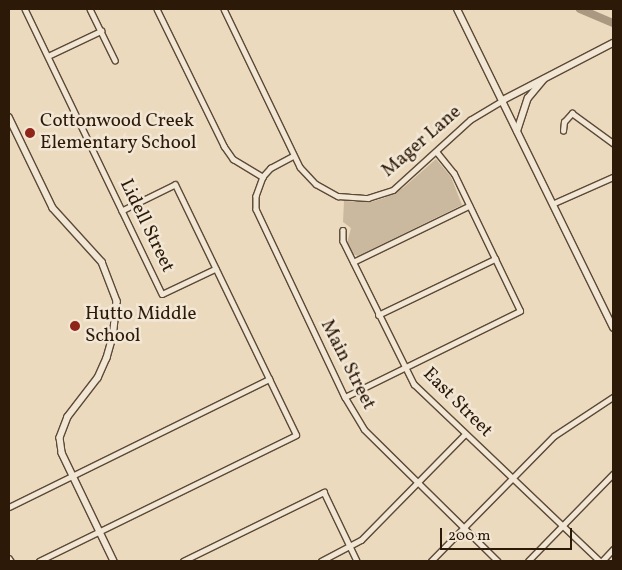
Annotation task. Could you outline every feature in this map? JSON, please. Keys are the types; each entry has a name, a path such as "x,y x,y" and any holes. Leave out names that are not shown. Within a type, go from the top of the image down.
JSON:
{"main road":[{"path":"457,9 613,326"},
{"path":"517,131 528,98 544,79"}],"street":[{"name":"Lidell Street","path":"25,9 162,294 215,269"},
{"path":"90,9 115,60"},
{"path":"157,9 224,146 233,159 263,177 271,168 294,156"},
{"name":"Mager Lane","path":"224,9 294,156 316,184 338,196 356,199 393,190 477,114 613,43"},
{"path":"48,56 101,31"},
{"path":"563,131 564,122 572,113 613,143"},
{"path":"9,117 53,208 102,262 117,301 113,337 107,358 98,378 68,417 60,438 62,453 114,561"},
{"path":"345,397 520,311 449,167 436,152"},
{"name":"Main Street","path":"263,177 255,203 259,220 345,397 364,429 498,561"},
{"path":"552,204 613,177"},
{"path":"39,561 296,435 175,185 122,211"},
{"path":"353,262 469,206"},
{"name":"East Street","path":"343,230 343,241 404,368 414,384 601,561"},
{"path":"378,314 495,259"},
{"path":"9,507 269,379"},
{"path":"431,561 512,477 570,423 613,397"},
{"path":"321,561 351,547 370,532 465,434"},
{"path":"528,561 613,474"},
{"path":"183,561 324,492 357,561"},
{"path":"601,561 613,549"}],"shaded area":[{"path":"436,159 451,177 462,205 358,256 353,254 347,243 351,228 343,222 344,201 371,202 384,198 403,188"}],"waterway":[{"path":"580,9 613,23"}],"place":[{"name":"Cottonwood Creek Elementary School","path":"30,133"},
{"name":"Hutto Middle School","path":"75,326"}]}
